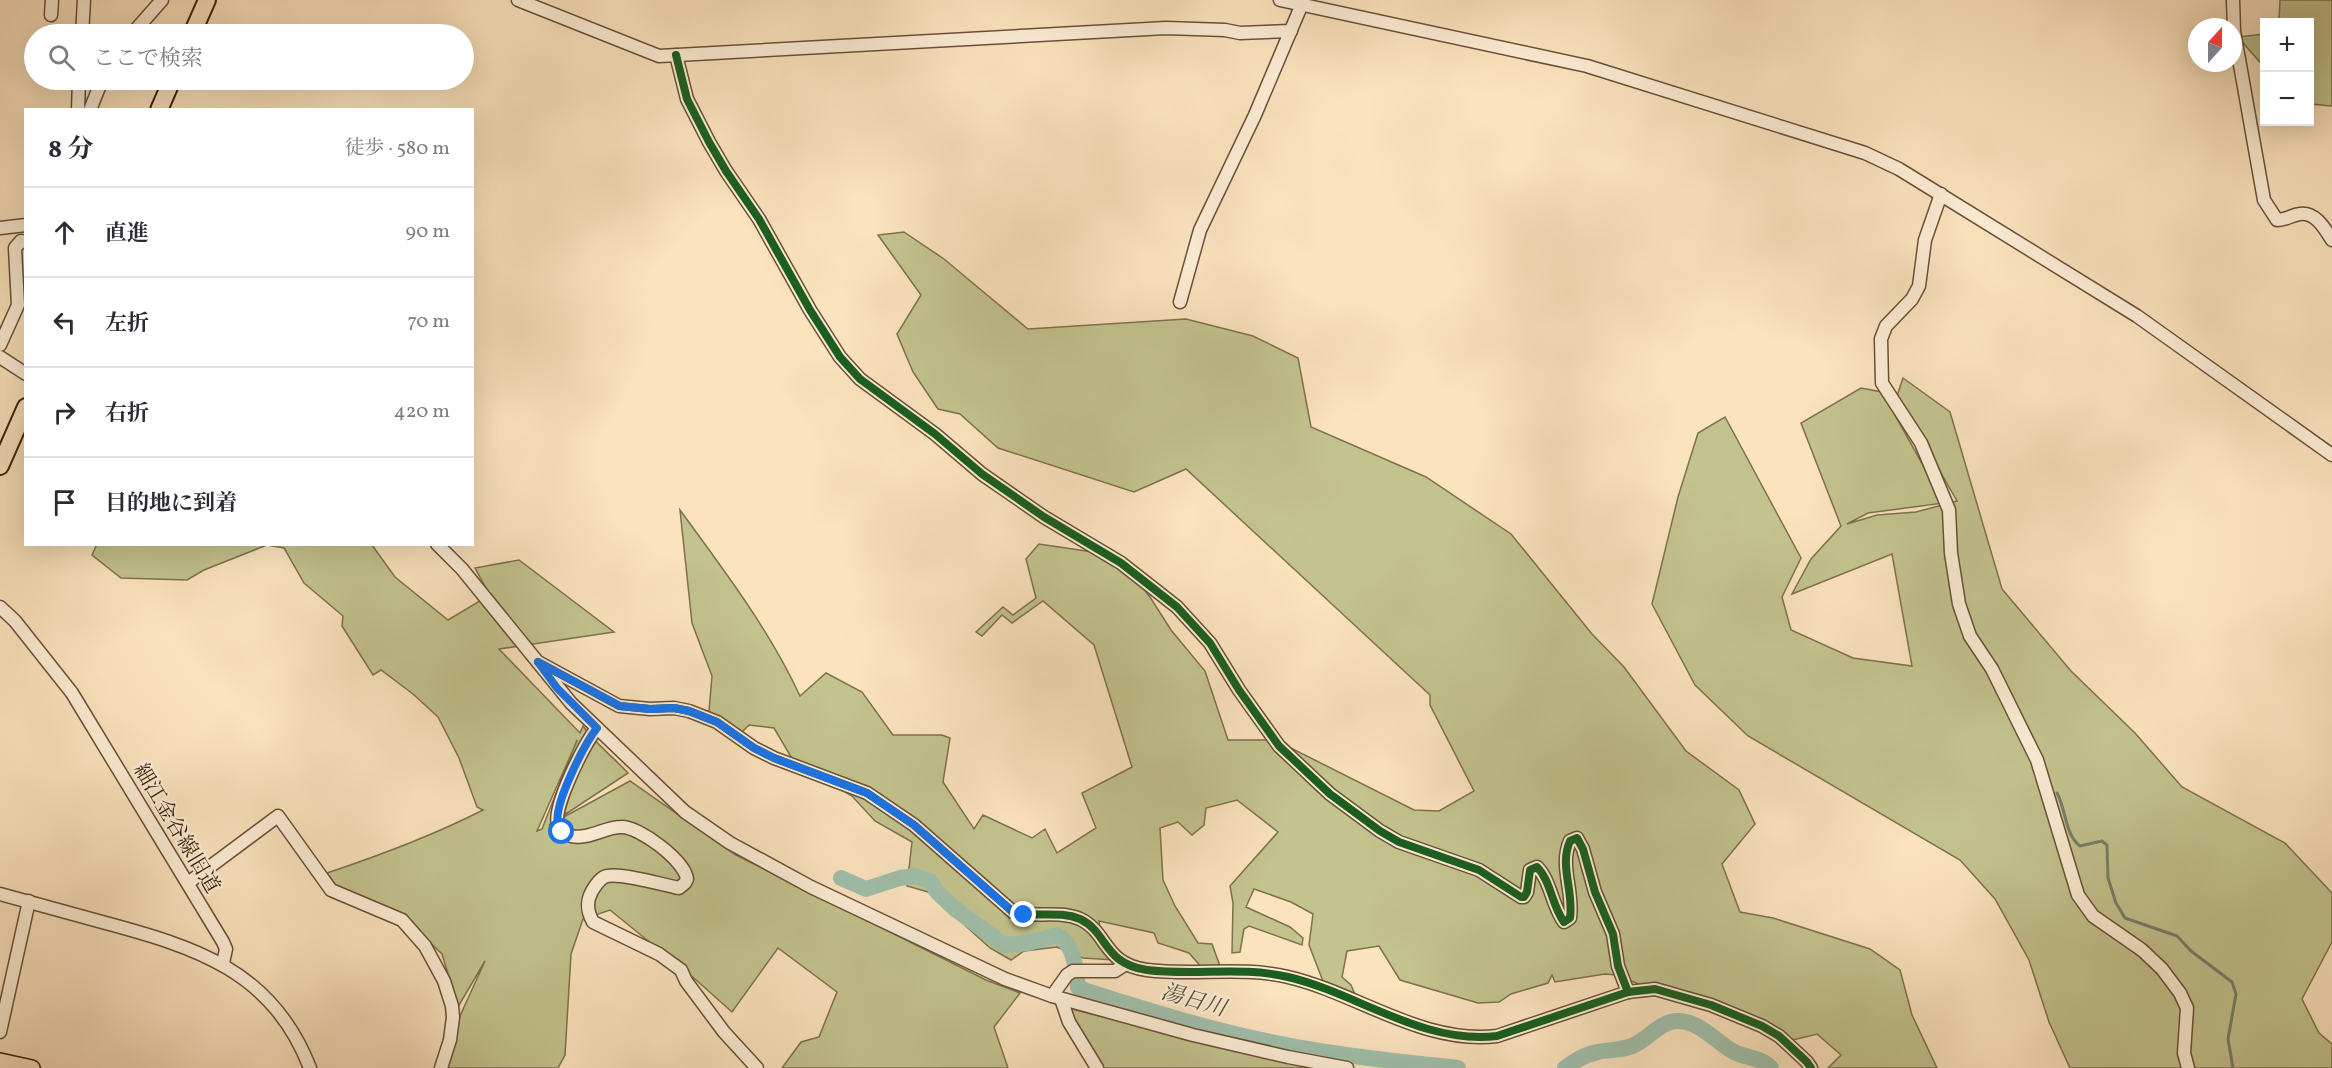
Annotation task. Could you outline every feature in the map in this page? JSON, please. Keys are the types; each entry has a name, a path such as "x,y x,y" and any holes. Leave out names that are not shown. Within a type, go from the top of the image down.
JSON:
{"highway":[{"path":"196,24 207,0"},
{"path":"160,108 168,90"},
{"path":"0,465 24,411"}],"main road":[{"path":"0,1061 32,1068"}],"street":[{"path":"51,15 52,0"},
{"path":"83,24 84,0"},
{"path":"141,24 162,0"},
{"path":"518,0 659,56 1166,28 1225,30 1240,33 1291,31"},
{"path":"1280,0 1449,35 1617,75 1865,153 1899,169 1941,194 2137,315 2332,454"},
{"path":"2233,0 2234,31 2264,200 2277,220 2284,220 2300,213 2316,218 2332,240"},
{"path":"1180,302 1200,230 1255,115 1302,4"},
{"path":"676,55 687,99 709,142 759,219 834,348 860,379 934,434 982,474 1044,517 1121,563 1177,607 1210,643 1239,690 1279,746 1330,794 1380,831 1399,842 1479,870 1521,897 1524,897 1527,892 1530,870 1537,867 1549,887 1557,913 1564,922 1570,918 1571,909 1565,866 1566,851 1570,841 1577,838 1583,849 1595,892 1613,934 1618,966 1628,992"},
{"path":"78,108 79,90"},
{"path":"91,108 98,90"},
{"path":"1941,194 1924,240 1919,286 1912,299 1886,327 1881,339 1882,383 1921,443 1949,510 1951,553 1959,604 1970,636 1992,669 2037,760 2078,895 2093,916 2142,950 2162,969 2180,993 2187,1008 2184,1053 2188,1068"},
{"path":"0,228 24,225"},
{"path":"0,345 22,308 15,248 21,241 24,242"},
{"path":"0,357 24,373"},
{"path":"439,546 469,578 557,688 685,812 730,843 811,887 1005,979 1057,997 1193,1035 1287,1057 1347,1068"},
{"name":"細江金谷線旧道","path":"0,607 15,621 72,693 226,949 223,963"},
{"path":"538,662 620,706 650,709 674,708 689,711 717,722 754,748 774,758 867,793 914,825 1013,912 1024,915 1067,915 1081,920 1089,925 1117,959 1126,964 1146,970 1234,971 1287,976 1423,1027 1478,1038 1497,1036 1628,992 1654,989 1722,1009 1762,1026 1779,1036 1811,1068"},
{"path":"597,728 586,741 559,808 558,824 562,832 573,837 622,826 636,831 657,844 680,864 687,879 678,888 617,875 605,877 597,884 587,902 589,914 593,922 659,954 681,970 686,981 724,1032 757,1068"},
{"path":"188,883 278,816 331,890 402,920 425,946 444,981 453,1017 450,1040 441,1068"},
{"path":"0,894 176,943 223,963 258,989 287,1023 310,1068"},
{"path":"0,1032 29,901"},
{"path":"1057,997 1067,975 1073,971 1114,971 1126,964"},
{"path":"1057,997 1069,1022 1097,1068"}],"green space":[{"path":"2280,0 2332,0 2332,106 2314,104 2314,18 2279,18"},
{"path":"2260,34 2260,62 2242,42 2242,37"},
{"path":"904,232 944,259 1028,329 1186,319 1253,336 1298,358 1311,427 1426,477 1511,534 1592,634 1624,667 1686,751 1739,790 1755,824 1722,864 1740,912 1773,918 1870,949 1900,970 1912,1015 1937,1068 1828,1068 1841,1055 1817,1034 1789,1041 1720,1005 1648,988 1617,975 1605,974 1555,982 1552,975 1548,983 1511,994 1499,1002 1478,1003 1400,980 1379,946 1347,951 1342,977 1351,985 1356,997 1324,984 1309,945 1313,914 1291,902 1254,889 1246,907 1290,927 1303,938 1302,945 1249,926 1244,929 1240,952 1232,953 1233,903 1230,886 1278,832 1237,800 1206,808 1204,825 1192,835 1178,822 1160,828 1163,880 1175,906 1198,943 1212,944 1220,966 1203,969 1189,953 1158,943 1154,933 1099,921 1103,948 1113,960 1083,958 1057,947 1024,951 1011,960 990,948 928,892 907,886 912,842 875,821 852,796 794,762 774,728 749,725 741,733 709,711 712,676 692,623 680,510 760,623 800,696 826,673 862,692 893,735 942,735 950,738 943,782 974,829 983,815 1032,838 1045,829 1057,853 1096,828 1082,793 1132,767 1094,645 1043,601 1012,623 1002,615 982,636 976,632 1003,607 1013,615 1036,598 1026,559 1039,544 1093,552 1132,574 1171,630 1205,671 1228,740 1275,740 1414,810 1439,811 1474,791 1430,705 1430,695 1186,469 1134,492 998,448 960,414 938,409 913,372 897,334 921,295 878,235"},
{"path":"1903,378 1950,412 2002,589 2071,671 2135,733 2182,787 2285,843 2332,893 2332,942 2302,999 2319,1033 2332,1044 2332,1068 2070,1068 2049,1022 2029,960 1995,899 1960,860 1748,736 1695,685 1652,604 1678,497 1698,433 1725,417 1801,558 1782,597 1791,630 1853,658 1912,666 1892,554 1792,594 1811,559 1841,526 1801,423 1861,388 1882,392 1944,503 1868,513 1847,524 1877,515 1916,512 1957,501 1897,396"},
{"path":"96,546 264,546 204,570 187,580 121,578 92,555"},
{"path":"273,546 373,546 395,577 448,620 480,601 488,592 475,568 519,560 614,632 499,649 580,733 583,726 628,773 549,825 630,781 736,855 986,980 1020,993 994,1027 1008,1068 782,1068 801,1042 819,1037 837,992 778,948 732,1012 610,910 583,919 571,954 565,1055 558,1068 445,1068 460,1016 485,961 458,1007 442,954 407,921 338,889 327,873 406,844 483,810 477,807 459,758 438,717 413,694 381,670 373,675 342,626 343,616 304,583 284,548","holes":["574,749 542,829 537,831"]},
{"path":"1068,1008 1261,1056 1321,1068 1095,1068"}],"waterway":[{"path":"2057,793 2075,841 2080,846 2102,841 2107,845 2108,878 2116,903 2125,918 2177,936 2191,951 2232,982 2236,994 2228,1039 2233,1068"},
{"name":"湯日川","path":"841,878 866,889 900,878 915,876 930,881 938,893 954,908 1004,945 1028,943 1057,935 1071,951 1078,987 1137,1007 1206,1027 1281,1044 1369,1058 1458,1068"},
{"name":"湯日川","path":"1565,1068 1589,1054 1633,1046 1661,1026 1678,1021 1694,1024 1727,1048 1767,1064 1771,1068"}],"cycle path":[{"path":"676,55 687,99 709,142 759,219 810,310 840,357 860,379 935,434 982,474 1044,517 1121,563 1177,607 1210,643 1239,690 1279,746 1330,794 1380,831 1399,842 1479,870 1521,897 1524,897 1527,892 1530,870 1537,867 1545,879 1564,922 1570,918 1571,908 1566,869 1567,850 1570,841 1577,838 1583,849 1595,892 1613,934 1618,966 1628,992"},
{"path":"538,662 619,706 650,709 674,708 689,711 717,722 754,748 774,758 867,793 914,825 1013,912 1064,915 1080,919 1096,932 1114,955 1133,967 1164,972 1253,972 1288,977 1314,984 1417,1026 1470,1037 1497,1036 1628,992 1655,989 1711,1005 1762,1026 1779,1036 1811,1068"}],"route":[{"path":"562,832 558,824 559,808 586,741 597,728 557,688 538,662 620,706 650,709 674,708 689,711 717,722 754,748 774,758 867,793 914,825 1001,903 1013,912 1024,915"}]}
